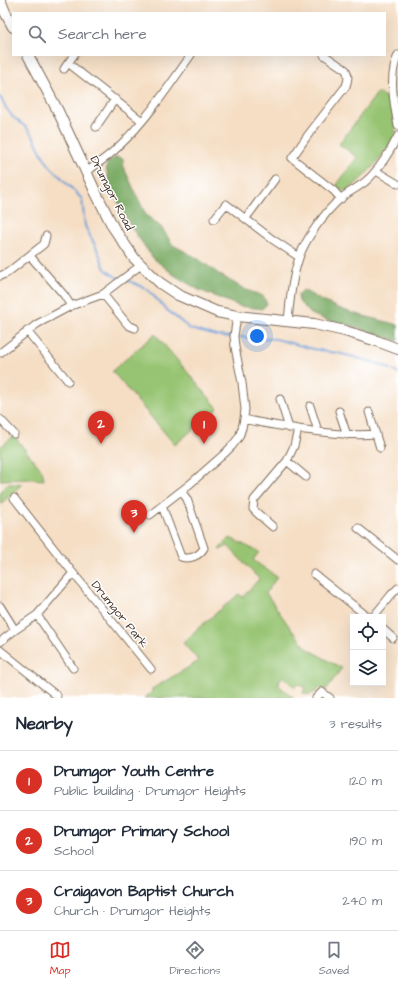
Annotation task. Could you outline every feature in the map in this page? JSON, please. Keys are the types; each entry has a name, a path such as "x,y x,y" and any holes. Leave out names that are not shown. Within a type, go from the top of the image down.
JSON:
{"street":[{"path":"0,0 3,11 12,25"},
{"path":"398,55 393,73 393,86 394,104 398,126"},
{"name":"Drumgor Road","path":"29,56 58,111 113,228 134,258 160,283 178,295 217,312 236,316 314,324 344,331 398,349"},
{"path":"73,56 66,66 115,99 142,121"},
{"path":"86,172 117,149 129,136 167,90 190,56"},
{"path":"325,56 346,70 348,74 348,82 292,158 334,191 341,199"},
{"path":"96,127 115,99"},
{"path":"288,321 292,288 299,257 308,239 317,226 341,199 367,180 376,171 398,136"},
{"path":"376,171 398,184"},
{"path":"246,218 275,179"},
{"path":"214,219 226,204 272,239 299,257"},
{"path":"0,276 7,273 44,244 46,236"},
{"path":"30,256 64,295 71,306"},
{"path":"0,352 37,324 71,306 103,294 141,265"},
{"path":"103,294 128,325 134,328"},
{"path":"150,515 224,454 239,437 245,409 235,347 234,336 236,316"},
{"path":"27,331 66,375"},
{"path":"280,399 289,428"},
{"path":"310,406 318,431"},
{"path":"339,411 347,435"},
{"path":"369,412 380,448"},
{"path":"0,419 14,434"},
{"path":"244,419 289,428 347,435 376,434"},
{"path":"273,527 253,509 254,500 287,461 294,446 298,429"},
{"path":"287,461 306,477"},
{"path":"162,506 181,557 186,559 191,558 201,553 204,548 187,499 181,491"},
{"name":"Drumgor Park","path":"14,498 151,669"},
{"path":"358,528 398,560"},
{"path":"0,642 37,615 72,572"},
{"path":"314,574 364,614"},
{"path":"375,614 398,588"},
{"path":"0,606 15,630"},
{"path":"37,615 73,668"},
{"path":"386,632 393,638"},
{"path":"0,650 56,696"},
{"path":"316,698 322,692 330,698"}],"green space":[{"path":"378,92 389,100 395,122 395,134 387,149 365,175 358,182 344,191 336,186 357,157 339,144"},
{"path":"116,157 123,159 124,168 146,215 161,227 173,245 197,258 219,274 244,289 263,296 267,304 262,309 239,306 199,290 174,275 153,258 131,227 109,181 106,168 108,162"},
{"path":"303,290 324,302 344,310 398,325 398,341 356,327 326,320 311,314 299,302 298,295"},
{"path":"155,334 218,408 175,445 112,371"},
{"path":"14,436 41,469 44,480 0,480 0,447"},
{"path":"7,484 22,484 0,505 0,493"},
{"path":"230,538 259,552 253,560 277,577 266,593 291,629 307,648 342,668 326,690 320,688 314,693 310,694 303,693 305,688 298,684 295,687 282,676 278,685 294,698 144,698 152,692 152,689 199,661 183,643 196,630 239,594 243,597 259,579 228,546 220,550 219,549"}],"waterway":[{"path":"0,97 13,117 27,128 33,136 49,165 82,199 85,226 98,251 105,269 121,279"},
{"path":"125,280 147,289 167,310 190,329 217,336 232,337"},
{"path":"236,337 276,339 380,364 398,373"}],"place":[{"name":"Drumgor Primary School","path":"101,444"},
{"name":"Drumgor Youth Centre","path":"204,444"},
{"name":"Craigavon Baptist Church","path":"134,533"}]}
